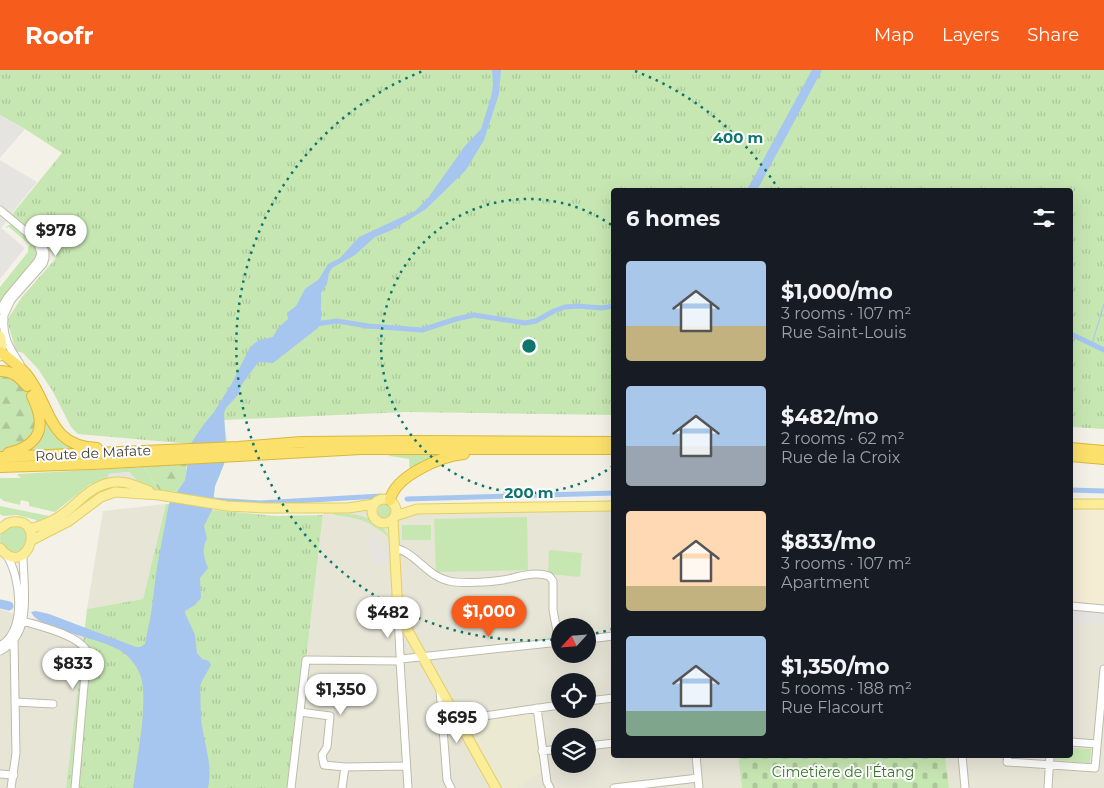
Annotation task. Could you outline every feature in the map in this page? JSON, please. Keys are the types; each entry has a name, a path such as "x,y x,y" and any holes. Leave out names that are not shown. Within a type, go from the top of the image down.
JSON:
{"highway":[{"path":"1,354 14,362 27,375 57,429 72,444 85,448 148,451"},
{"path":"0,363 11,366 20,374 27,386 39,414 40,432 34,442 24,448 0,456"},
{"path":"0,372 10,372 16,375 27,386"},
{"path":"237,451 301,442 611,442"},
{"name":"Route de Mafate","path":"0,456 186,448 237,451"},
{"path":"1073,448 1104,451"},
{"path":"237,451 611,449"},
{"path":"392,502 392,492 402,482 435,462 452,455 502,450"},
{"name":"Route de Mafate","path":"0,467 169,459 237,451"},
{"path":"1073,456 1104,459"}],"main road":[{"path":"0,336 1,354"},
{"path":"29,529 42,526 61,516 88,492 109,483 124,482 159,494"},
{"path":"32,540 70,520 107,494 122,491 159,494 227,506 265,508 348,508 374,504 380,500 417,509 611,506"},
{"path":"392,502 396,512 394,517 394,544 398,613 496,788"},
{"path":"374,504 373,515 377,521 384,523 394,517 417,509"},
{"path":"1073,504 1104,504"},
{"path":"348,508 373,515"},
{"path":"0,530 4,521 22,523 29,529 32,540 29,548 23,554 14,556 3,551"},
{"path":"384,523 394,544"}],"street":[{"path":"0,210 42,245 45,252 45,258 39,269 2,311 0,324"},
{"path":"2,311 3,327 10,351 27,375"},
{"path":"394,544 435,576 450,582 503,580 536,573 549,576 553,581 554,618"},
{"path":"0,646 14,632 17,616 17,580 12,563 3,551"},
{"path":"0,652 14,641 23,621 23,554"},
{"path":"1073,606 1104,609"},
{"path":"398,613 408,788"},
{"path":"23,621 52,628 80,643 87,651 75,788"},
{"path":"596,638 611,636"},
{"path":"11,788 16,753 14,641"},
{"path":"291,788 306,660 401,660 421,656 551,643"},
{"path":"1008,758 1007,762 1095,768 1104,669"},
{"path":"440,690 444,722 447,780 451,788"},
{"path":"596,700 611,698"},
{"path":"15,702 53,704"},
{"path":"444,722 456,718 551,706"},
{"path":"537,708 547,782 550,788"},
{"path":"300,712 330,716 327,747 322,754 324,765 345,767 406,766"},
{"path":"1073,742 1097,744"},
{"path":"596,745 611,743"},
{"path":"542,751 551,750"},
{"path":"696,758 700,788"},
{"path":"962,758 965,788"},
{"path":"1048,788 1050,758"},
{"path":"342,788 345,767"},
{"path":"0,774 14,775"},
{"path":"614,788 698,778"}],"shaded area":[{"path":"0,115 25,129 0,158"},
{"path":"0,160 37,182 11,214 0,205"},
{"path":"0,210 9,218 1,228 25,248 0,279"},
{"path":"129,472 141,485 109,480 108,474"},
{"path":"166,504 143,599 87,609 103,511"},
{"path":"1073,504 1104,504 1104,609 1073,606"},
{"path":"611,506 611,758 738,758 742,788 291,788 324,508 374,509 385,515 390,521 402,513"},
{"path":"370,536 379,536 380,548 387,548 388,563 372,564"},
{"path":"1073,606 1104,609 1104,788 949,788 945,758 1073,758"},
{"path":"1073,606 1104,609 1104,625 1073,622"},
{"path":"0,609 15,614 11,633 0,644"},
{"path":"34,618 84,637 66,788 0,788 0,654 11,648 26,621"},
{"path":"535,711 542,771 518,788 503,788 462,720"}],"green space":[{"path":"0,70 1104,70 1104,429 1073,427 1073,188 611,188 611,415 406,412 224,420 227,442 224,464 215,486 212,510 277,516 323,515 291,788 66,788 87,609 143,599 166,504 169,504 185,480 191,444 78,434 71,427 52,390 38,369 23,353 16,351 7,320 22,297 57,257 9,218 62,153 0,115"},
{"path":"12,225 37,246 39,254 0,302 0,287 28,252 30,245 9,227 5,228"},
{"path":"0,374 16,380 25,389 34,408 36,418 32,436 26,443 14,450 0,451"},
{"path":"41,409 56,437 73,450 26,451"},
{"path":"389,453 440,453 440,456 410,472 409,459 389,456"},
{"path":"187,463 185,480 177,492 160,491 144,467"},
{"path":"144,467 160,491 141,485 129,472 108,474 109,480 90,484 55,512 29,506 29,502 21,500 20,505 4,501 0,498 0,478 21,478 17,474"},
{"path":"385,504 390,506 392,511 390,516 385,518 380,516 378,511 380,506"},
{"path":"0,506 49,516 49,518 38,524 36,520 17,515 3,516 0,514"},
{"path":"334,513 358,515 373,520 385,530 389,537 364,521 335,515"},
{"path":"527,517 528,570 436,572 434,519"},
{"path":"14,525 24,529 28,539 24,549 14,553 4,549 0,539 4,529"},
{"path":"402,525 431,525 431,540 402,540"},
{"path":"549,550 582,553 580,577 548,574"},
{"path":"1073,748 1091,749 1090,763 1055,760 1055,758 1073,758"},
{"name":"Cimetière de l'Étang","path":"738,758 945,758 949,788 742,788"}],"water":[{"path":"492,70 501,70 499,94 484,140 466,170 426,209 392,230 375,237 355,255 332,268 327,284 321,293 321,320 318,328 273,363 260,362 257,364 242,384 238,395 226,408 224,413 226,454 215,486 212,510 204,526 207,539 204,546 204,554 208,568 200,578 201,598 195,605 185,611 195,635 197,653 202,659 209,661 211,665 200,686 201,721 210,772 208,788 133,788 143,705 142,681 137,668 132,660 121,651 39,621 31,612 36,611 49,614 136,647 145,644 169,504 185,480 191,443 232,383 250,347 259,340 273,337 278,328 288,319 287,313 296,306 305,289 319,279 328,264 340,258 359,237 415,211 428,198 465,146 481,129 491,97 493,85"}],"waterway":[{"path":"753,188 817,70"},
{"path":"1092,344 1104,304"},
{"path":"315,324 337,321 368,326 422,330 474,315 525,323 536,321 565,307 611,306"},
{"path":"1073,335 1104,350"},
{"path":"1073,490 1104,491"},
{"path":"407,499 611,493"},
{"path":"214,500 260,503 381,496"},
{"path":"0,604 9,606"}]}
